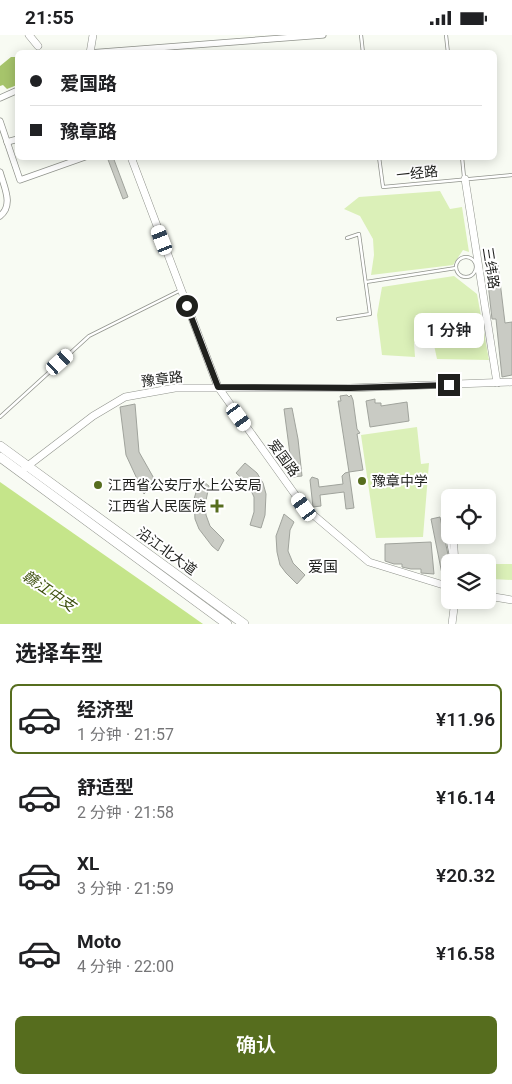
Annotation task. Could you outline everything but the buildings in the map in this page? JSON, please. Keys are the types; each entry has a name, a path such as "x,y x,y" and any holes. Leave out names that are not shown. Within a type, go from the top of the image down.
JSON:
{"main road":[{"name":"沿江北大道","path":"0,446 24,469 227,624"},
{"name":"沿江北大道","path":"0,457 24,469 244,624"}],"street":[{"path":"29,35 38,46"},
{"path":"90,50 93,35"},
{"path":"117,50 323,35"},
{"path":"0,97 15,91"},
{"path":"0,121 20,180 77,160"},
{"path":"7,143 15,140"},
{"name":"爱国路","path":"131,160 218,387 304,507 369,562 441,584"},
{"path":"0,173 8,199 5,213 0,216"},
{"name":"三纬路","path":"465,179 496,383"},
{"name":"豫章路","path":"24,469 93,416 125,397 175,388 350,388 512,382"},
{"path":"496,597 512,600"},
{"path":"452,624 454,609"}],"lane":[{"path":"361,35 363,50"},
{"path":"446,35 448,50"},
{"name":"一经路","path":"379,160 383,187 512,175"},
{"name":"三纬路","path":"462,160 465,179"},
{"path":"338,319 370,314 359,234 347,238"},
{"path":"466,257 473,259 477,265 473,274 468,276 459,273 456,268 458,261 466,257"},
{"path":"366,282 456,268"},
{"path":"0,417 89,336 181,290"}],"shaded area":[{"path":"11,57 15,57 15,86 7,89 3,85 0,86 0,66"},
{"path":"440,191 450,209 462,207 469,252 463,250 453,265 371,275 374,255 373,239 360,216 344,209 359,197"},
{"path":"454,276 477,294 489,360 437,359 434,345 414,343 415,357 382,355 377,315 382,287"},
{"path":"417,427 421,464 429,463 423,537 376,538 361,435"},
{"path":"496,564 512,564 512,580 496,579"}],"water":[{"name":"赣江中支","path":"0,482 186,612 203,624 0,624"}],"place":[{"name":"豫章中学","path":"362,481"},
{"name":"江西省公安厅水上公安局","path":"98,485"},
{"name":"江西省人民医院","path":"217,506"}],"district":[{"name":"爱国","path":"323,567"}],"route":[{"path":"187,306 218,387 350,388 449,385"}]}
